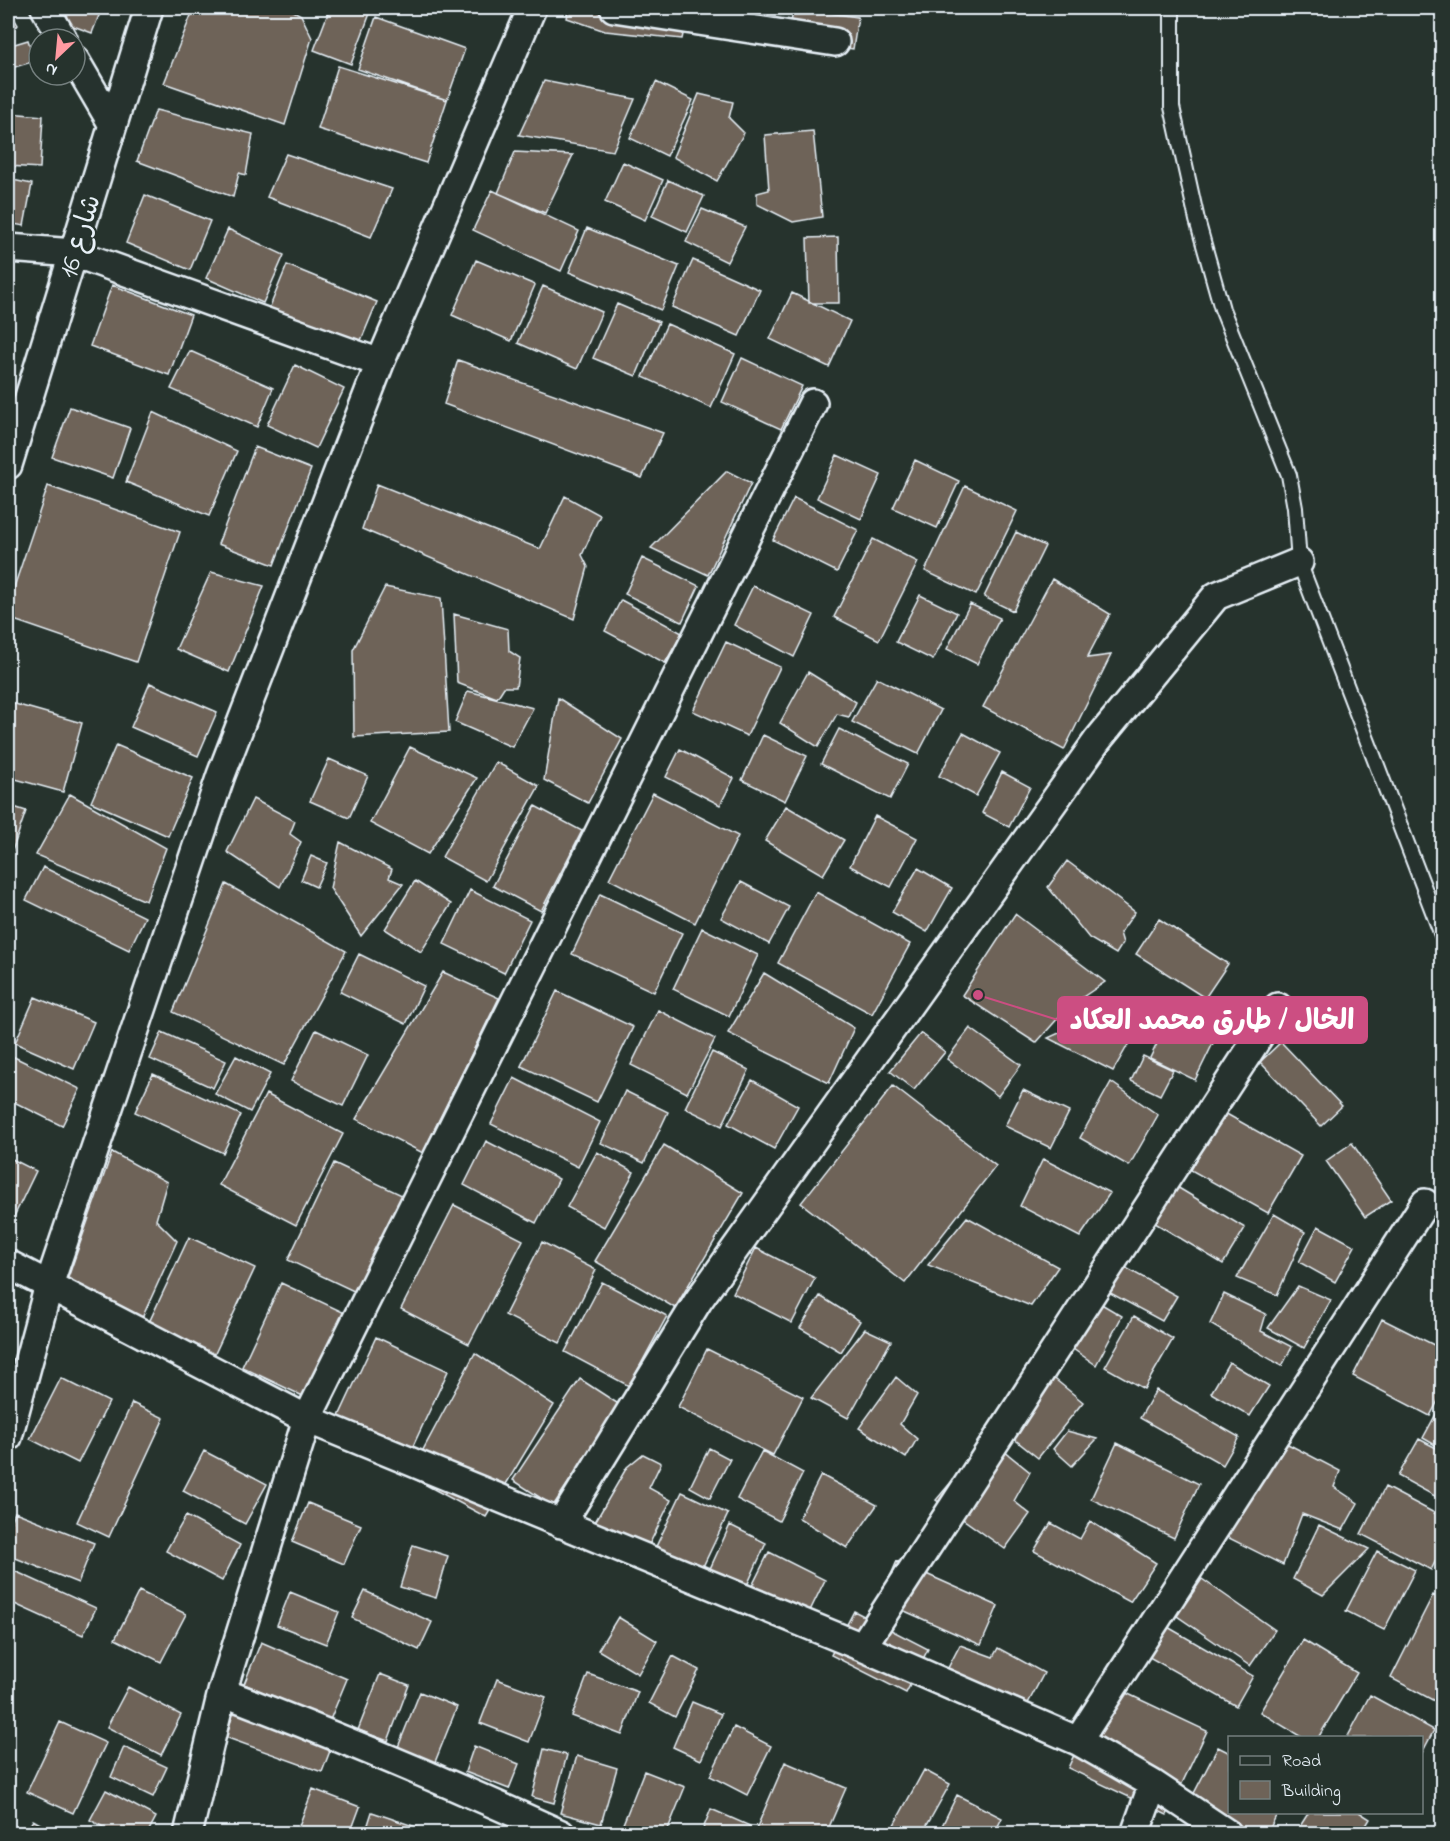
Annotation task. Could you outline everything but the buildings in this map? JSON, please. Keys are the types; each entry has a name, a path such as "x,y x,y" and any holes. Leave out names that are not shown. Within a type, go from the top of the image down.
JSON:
{"street":[{"path":"45,8 56,27"},
{"name":"شارع 16","path":"8,465 149,8"},
{"path":"8,1437 49,1286 221,775 380,363 532,8"},
{"path":"614,8 835,42"},
{"path":"87,81 113,125"},
{"path":"8,248 74,253 380,363"},
{"path":"188,1833 222,1692 307,1419 813,403"},
{"path":"561,1524 698,1301 1096,741 1216,596 1299,562"},
{"path":"862,1647 1278,1007"},
{"path":"1078,1741 1425,1203"},
{"path":"8,1264 307,1419 862,1647 1078,1741 1154,1784 1228,1833"},
{"path":"222,1692 355,1743 561,1833"},
{"path":"1135,1833 1154,1784"}],"lane":[{"path":"1172,8 1172,107 1197,220 1222,309 1289,475 1299,562 1443,935"}],"place":[{"name":"الخال / طارق محمد العكاد","path":"978,995"}]}
